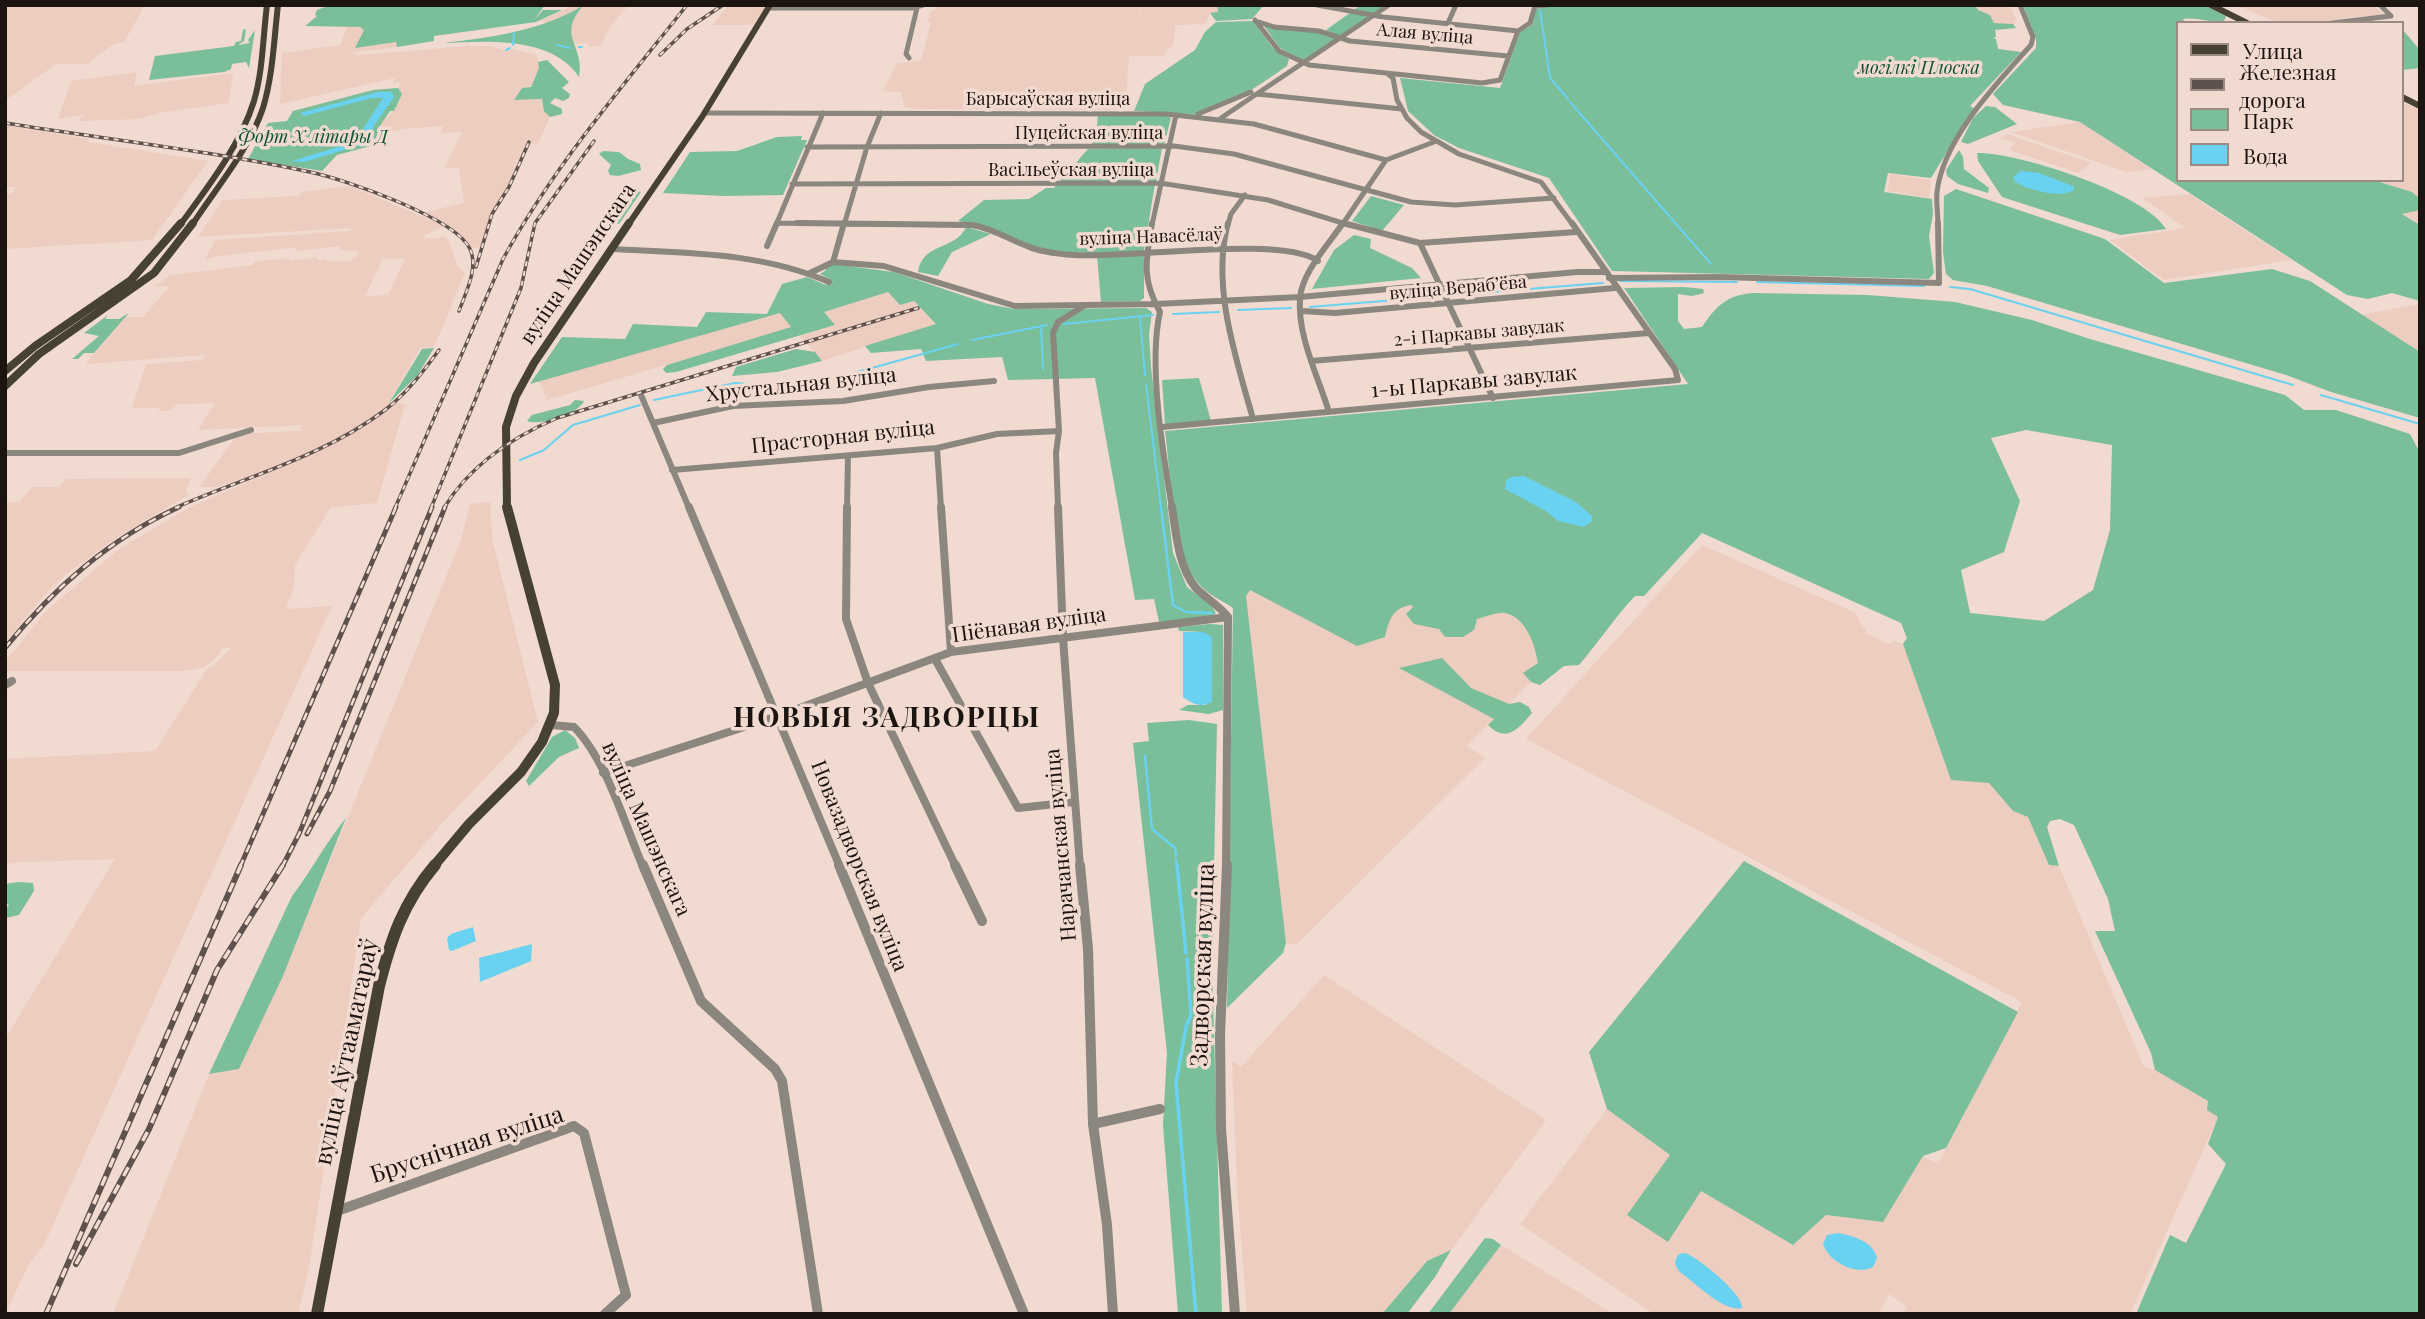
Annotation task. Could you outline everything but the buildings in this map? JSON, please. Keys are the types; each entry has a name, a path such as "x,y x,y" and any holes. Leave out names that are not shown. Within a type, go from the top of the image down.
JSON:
{"main road":[{"path":"5,371 38,344 119,289 148,266 166,244 224,158 251,111 260,68 267,5"},
{"path":"5,386 38,354 138,286 161,266 182,240 247,142 262,110 268,88 278,5"},
{"path":"2211,5 2243,21"},
{"name":"вуліца Машэнскага","path":"551,725 556,700 555,685 514,542 506,504 506,427 524,379 705,113 769,7"},
{"path":"2404,98 2420,106"},
{"path":"251,111 262,110"},
{"path":"148,266 161,266"},
{"name":"вуліца Аўтааматараў","path":"317,1314 379,986 397,922 430,868 469,824 514,780 530,761 551,725"}],"street":[{"path":"1317,5 1375,15 1518,31"},
{"path":"1221,118 1389,5"},
{"path":"1448,23 1456,5"},
{"path":"1192,116 1242,97 1290,66 1292,59 1391,76 1495,82 1500,80 1518,31 1530,23 1533,6 1547,5"},
{"name":"вуліца Верабʼёва","path":"833,261 884,267 1015,306 1156,304 1300,297 1577,272 1606,275 1939,283 1937,191 1950,153 1969,120 2031,45 2032,33 2020,5"},
{"path":"2349,21 2391,16 2380,5"},
{"name":"вуліца Машэнскага","path":"769,7 920,6 906,54 909,58"},
{"name":"Алая вуліца","path":"1292,59 1279,51 1255,20 1273,27 1319,31 1340,38 1508,56"},
{"path":"1329,412 1311,361 1300,318 1303,311 1300,297 1318,261 1386,160 1434,142 1402,109 1391,76"},
{"path":"1257,94 1402,109"},
{"name":"Барысаўская вуліца","path":"705,113 1176,115 1221,118 1254,124 1386,160"},
{"path":"767,246 823,113"},
{"path":"810,273 833,261 867,147 881,113"},
{"path":"1176,115 1160,183 1148,254 1147,291 1160,312 1154,333 1161,427 1169,497 1186,575 1227,617"},
{"name":"1-ы Паркавы завулак","path":"1161,427 1678,380 1675,369 1541,182 1478,161 1434,142"},
{"name":"Пуцейская вуліца","path":"807,147 1168,146 1234,154 1365,190 1432,205 1554,198"},
{"name":"Васільеўская вуліца","path":"792,184 1160,183 1245,195 1346,222 1385,236 1420,243 1576,232"},
{"path":"1245,195 1237,202 1228,219 1224,248 1224,301 1253,419"},
{"name":"вуліца Навасёлаў","path":"777,223 972,225 985,227 1030,248 1054,252 1089,255 1148,254 1224,248 1304,254 1318,261"},
{"path":"1420,243 1493,398"},
{"path":"612,250 746,258 784,264 829,282"},
{"name":"вуліца Верабʼёва","path":"1303,311 1335,313 1615,288"},
{"name":"Нарачанская вуліца","path":"1084,306 1058,321 1053,333 1059,431 1056,453 1063,638 1087,949 1093,1124 1107,1225 1113,1314"},
{"name":"2-і Паркавы завулак","path":"1311,361 1649,333"},
{"name":"Хрустальная вуліца","path":"653,423 733,407 843,401 929,387 994,381"},
{"name":"Новазадворская вуліца","path":"640,394 778,716 1024,1314"},
{"name":"Прасторная вуліца","path":"672,470 937,448 949,443 1045,429 1059,431"},
{"path":"5,453 178,453 200,448 230,434 251,430"},
{"path":"937,448 951,652"},
{"path":"848,456 846,619 869,683 982,920"},
{"name":"Піёнавая вуліца","path":"603,773 778,716 951,652 1227,617"},
{"name":"Задворская вуліца","path":"1227,617 1227,852 1220,1035 1221,1129 1235,1314"},
{"path":"934,659 1018,808 1074,802"},
{"name":"вуліца Машэнскага","path":"551,725 575,727 603,773 651,880 695,992 701,1001 775,1069 782,1081 818,1314"},
{"path":"1093,1124 1160,1109"},
{"name":"Бруснічная вуліца","path":"337,1210 574,1126 584,1133 626,1295 605,1314"}],"shaded area":[{"path":"5,5 145,5 124,42 113,44 88,64 56,64 5,101"},
{"path":"574,5 629,5 612,24 600,46 589,47 587,43 572,44 565,31 540,21"},
{"path":"728,5 766,5 756,25 713,25"},
{"path":"937,5 1139,5 1140,17 1141,5 1217,5 1218,13 1210,13 1205,24 1175,25 1174,43 1163,56 1129,56 1126,98 1116,110 905,107 901,92 883,91 897,63 921,61 931,22 928,21 931,11 935,10"},
{"path":"1975,5 2009,5 2017,20 2014,20 2016,24 1994,23 1990,15 1978,10"},
{"path":"2237,5 2372,5 2385,15 2328,21 2274,21"},
{"path":"347,27 364,29 356,47 396,42 397,47 352,53 358,55 489,46 537,55 539,68 530,87 522,88 514,100 542,99 551,115 538,143 530,144 522,159 516,160 512,179 491,214 481,247 471,248 451,227 426,212 464,203 459,168 444,168 462,132 441,133 443,126 403,129 379,135 377,131 382,121 394,111 402,95 398,88 401,82 393,83 395,78 280,104 282,53 340,45"},
{"path":"137,72 134,86 233,73 229,103 164,112 139,119 78,121 85,115 58,119 71,81"},
{"path":"2404,103 2420,110 2420,224 2352,182 2404,182"},
{"path":"2080,122 2151,169 2126,172 2011,132"},
{"path":"5,125 89,139 88,142 208,161 152,240 5,249 5,194 12,194 16,187 5,187"},
{"path":"2007,134 2091,163 2079,173 2009,150 2015,143 2001,138"},
{"path":"1890,174 1931,180 1929,198 1888,191"},
{"path":"350,186 444,226 425,235 424,239 445,237 449,241 457,266 465,273 434,347 420,348 389,402 405,404 377,503 331,507 295,565 294,586 286,609 332,606 43,1247 30,1262 5,1314 5,1039 115,859 5,863 5,759 155,751 207,669 231,648 223,647 214,660 204,667 186,671 5,671 5,662 47,610 119,549 192,506 267,474 264,471 217,487 199,487 238,434 299,431 303,425 198,430 215,403 178,404 169,411 158,411 160,408 132,408 146,364 203,360 206,355 85,364 126,317 143,317 170,286 154,287 170,275 288,258 290,261 317,257 317,260 349,262 356,257 359,251 341,250 341,246 295,251 298,247 204,260 216,240 349,231 353,228 198,237 223,200 298,196 302,192","holes":["383,258 405,259 388,295 365,296"]},
{"path":"2189,194 2291,260 2164,280 2110,240 2185,228 2143,198"},
{"path":"888,292 913,301 936,324 822,361 800,336 835,325 823,312"},
{"path":"2420,304 2420,353 2360,315"},
{"path":"781,312 791,328 547,400 539,381"},
{"path":"191,478 185,492 190,494 119,536 69,572 47,592 5,643 5,502 19,502 32,487 59,487 66,479"},
{"path":"490,502 492,538 538,722 447,818 361,918 309,1268 298,1314 113,1314 209,1074 239,1069 283,976 461,540 470,504"},
{"path":"1687,526 1467,746 1485,758 1296,945 1286,943 1246,596 1250,590"},
{"path":"1702,545 1854,612 1868,634 1889,644 1894,641 1903,644 1951,780 1989,782 2013,811 2028,817 2049,865 2059,866 2144,1067 2155,1070 2208,1101 2218,1117 2130,1314 1903,1314 1907,1306 1889,1294 1879,1314 1654,1314 1520,1224 1607,1109 1670,1155 1668,1241 1701,1191 1793,1245 1826,1215 1883,1222 1923,1156 1938,1164 2022,1002 1526,739"},
{"path":"1324,975 1546,1120 1451,1250 1427,1261 1382,1314 1247,1314 1237,1186 1232,1061 1241,1067"},
{"path":"1501,1245 1580,1293 1612,1314 1449,1314"}],"green space":[{"path":"330,5 545,5 534,20 543,10 562,10 536,22 434,36 434,41 397,47 396,42 355,48 364,30 360,27 305,26 317,16 317,10"},
{"path":"584,5 572,25 573,41 579,57 579,77 553,54 536,48 498,42 444,43 534,27"},
{"path":"1217,5 1264,5 1252,19 1216,21 1210,13 1218,12"},
{"path":"1361,5 1387,5 1340,37 1326,30"},
{"name":"могілкі Плоска","path":"1550,5 1975,5 1978,10 1990,15 1994,23 2013,24 2016,28 1995,30 1996,37 1993,38 1996,39 1998,49 2021,52 1970,106 1974,108 1931,178 1888,173 1884,192 1932,199 1933,214 1929,236 1934,273 1929,279 1612,271 1549,178 1459,148 1434,135 1408,111 1400,78 1500,88 1520,32 1532,25 1536,9"},
{"path":"2023,5 2205,5 2226,16 2224,21 2176,21 2176,182 2380,182 2412,192 2420,199 2420,210 2402,214 2420,225 2420,301 2392,293 2368,299 2347,295 2080,122 2003,105 1993,94 2036,48 2036,39"},
{"path":"1253,21 1273,48 1289,59 1287,66 1227,104 1201,113 1182,115 1134,111 1145,84 1195,50 1205,32 1216,22"},
{"path":"1264,26 1320,32 1337,38 1303,61 1280,48"},
{"path":"246,29 244,41 238,45 250,43 248,40 255,30 249,68 246,62 232,64 231,69 224,72 149,80 155,56 234,46 241,41 243,30"},
{"path":"2404,31 2420,50 2420,68 2404,70"},
{"path":"547,60 569,82 562,88 570,94 569,98 563,101 555,98 550,103 562,109 562,114 550,117 544,111 542,99 514,100 522,88 531,87 539,68 538,62"},
{"name":"Форт X літары Д","path":"398,88 402,94 394,111 390,111 377,130 379,135 383,135 378,144 337,155 322,171 248,159 268,123 287,121 293,111 373,90"},
{"path":"1986,106 1995,107 2017,124 1968,144 1961,142 1973,118"},
{"path":"1098,114 1171,118 1164,145 1090,146 1105,127 1097,126"},
{"path":"802,136 801,140 807,140 783,195 663,193 690,152 737,151 777,137"},
{"path":"1162,148 1156,181 1059,182 1088,149"},
{"path":"1959,150 1964,169 1989,188 1988,193 1958,184 1947,176 1946,170"},
{"path":"603,151 619,152 640,164 641,170 618,176 610,175 608,171 611,165 599,154"},
{"path":"1977,153 2020,159 2079,177 2133,202 2153,215 2166,229 2120,235 2002,197 1978,161"},
{"path":"1155,184 1144,250 1139,252 1085,253 1044,249 958,221 984,200 1029,199 1056,185"},
{"path":"1956,189 2105,239 2164,283 2272,269 2310,281 2420,352 2420,418 1987,286 1953,280 1946,274 1943,252 1944,196"},
{"path":"634,191 641,192 619,224 609,222 609,209 614,198"},
{"path":"1371,196 1404,205 1382,231 1352,221"},
{"path":"966,227 991,234 952,252 938,276 918,272 926,256 955,240"},
{"path":"1354,235 1371,239 1370,248 1412,268 1421,278 1312,289 1334,250"},
{"path":"1144,255 1144,298 1140,301 1101,302 1097,256"},
{"path":"833,264 894,272 988,304 1014,309 1146,308 1152,312 1149,334 1151,367 1173,553 1187,587 1211,605 1216,613 1212,616 1159,622 1154,599 1135,600 1095,378 1008,380 1002,357 926,361 921,349 871,353 865,346 936,324 914,301 900,305 888,292 824,312 835,325 676,372 666,373 663,369 667,365 791,327 780,313 530,384 562,337 625,339 633,324 697,327 706,312 767,314 782,284 807,277 826,285 833,281 820,274 826,270 823,267"},
{"path":"1624,288 1703,289 1704,293 1692,296 1678,294 1678,321 1684,329 1702,327 1712,313 1729,299 1753,293 1868,295 1955,302 2032,320 2285,395 2304,410 2336,410 2410,434 2420,453 2420,1314 2136,1314 2170,1235 2186,1243 2226,1164 2208,1144 2218,1117 2207,1110 2208,1101 2155,1070 2151,1053 2095,931 2115,931 2108,899 2074,825 2060,819 2050,821 2047,827 2059,866 2049,865 2028,817 2013,811 1989,783 1951,780 1903,644 1907,638 1901,623 1702,533 1644,596 1635,596 1579,665 1564,666 1540,685 1531,682 1523,673 1538,663 1528,633 1519,620 1505,613 1477,619 1474,630 1463,637 1445,637 1439,629 1414,624 1406,614 1413,607 1411,605 1395,612 1385,637 1357,646 1250,590 1246,596 1286,943 1283,953 1227,1008 1233,608 1198,583 1183,552 1174,510 1165,431 1688,384","holes":["2026,430 2112,445 2110,530 2093,590 2044,621 1970,613 1961,570 2004,552 2020,501 1991,438"]},
{"path":"129,313 94,353 84,353 78,359 72,359 99,336 84,333 108,315 105,319 119,319"},
{"path":"434,348 417,376 389,403 422,349"},
{"path":"796,349 815,352 822,361 777,372 732,376 736,367"},
{"path":"1199,378 1211,421 1165,425 1162,380"},
{"path":"575,400 584,401 567,415 541,422 527,421 532,415 570,405"},
{"path":"1223,625 1223,710 1209,714 1179,710 1188,705 1206,705 1203,632 1179,631 1178,627"},
{"path":"1442,658 1471,688 1509,704 1520,702 1529,707 1532,713 1512,732 1507,734 1495,731 1488,725 1494,719 1399,668"},
{"path":"1189,720 1217,724 1212,963 1222,1314 1178,1314 1163,1125 1167,1053 1133,743 1149,741 1147,723"},
{"path":"565,730 575,738 579,748 559,757 529,786 526,781 552,737"},
{"path":"346,818 283,976 239,1069 209,1074 292,896"},
{"path":"1744,861 2018,1012 1946,1148 1923,1156 1883,1222 1826,1215 1793,1245 1701,1191 1668,1242 1627,1215 1670,1155 1607,1109 1589,1052"},
{"path":"33,883 34,891 19,915 6,918 5,910 9,905 5,902 5,884"},
{"path":"1485,1238 1493,1239 1501,1245 1449,1314 1428,1314"},
{"path":"1451,1250 1435,1277 1407,1314 1382,1314 1427,1261"}],"water":[{"path":"378,92 392,92 394,97 373,127 374,138 371,142 304,162 292,161 365,139 367,135 363,129 383,98 372,98 304,116 300,113"},
{"path":"2021,171 2039,173 2073,186 2074,190 2053,194 2028,188 2015,182 2013,177"},
{"path":"1524,476 1576,502 1592,516 1592,521 1584,527 1558,521 1546,511 1505,489 1506,480"},
{"path":"1183,632 1203,632 1212,637 1212,702 1208,704 1197,704 1183,697"},
{"path":"473,927 476,941 449,950 447,938 451,934"},
{"path":"532,944 531,961 480,982 479,958"},
{"path":"1838,1233 1867,1243 1877,1258 1873,1267 1859,1270 1837,1262 1823,1244 1827,1235"},
{"path":"1686,1253 1729,1286 1741,1302 1742,1308 1727,1306 1680,1272 1676,1259 1679,1254"}],"waterway":[{"path":"1540,10 1550,78 1568,99"},
{"path":"513,45 514,33"},
{"path":"557,45 570,48"},
{"path":"506,50 510,48"},
{"path":"1570,102 1711,264"},
{"path":"1620,281 1737,282"},
{"path":"1757,282 1924,286"},
{"path":"1453,295 1603,283"},
{"path":"1950,287 1970,289 2293,385"},
{"path":"1310,307 1432,297"},
{"path":"1238,310 1291,308"},
{"path":"1173,314 1219,312"},
{"path":"1064,324 1153,315"},
{"path":"1140,317 1145,375"},
{"path":"972,340 1047,325"},
{"path":"1041,328 1043,369"},
{"path":"654,400 735,383 750,384 775,395 958,344"},
{"path":"1146,384 1161,508"},
{"path":"2321,395 2420,424"},
{"path":"520,460 544,450 573,425 640,405"},
{"path":"1161,507 1173,605 1186,612 1212,613"},
{"path":"1145,756 1152,829 1175,848 1176,856"},
{"path":"1176,860 1177,867"},
{"path":"1177,865 1186,953"},
{"path":"1187,959 1191,1015 1186,1027 1176,1083 1196,1314"}],"railway":[{"path":"395,508 503,259 566,159 687,5"},
{"path":"660,55 687,29 723,5"},
{"path":"5,123 196,151 310,172 372,191 444,225 470,249 472,272 459,311"},
{"path":"431,508 521,288 535,223 594,141"},
{"path":"476,267 492,214 509,187 529,142"},
{"path":"444,508 466,479 493,454 524,434 557,418 918,308"},
{"path":"175,508 336,441 385,410 400,397 439,350"},
{"path":"5,648 43,605 84,567 129,534 179,507"},
{"path":"240,867 396,507"},
{"path":"282,867 299,834 432,507"},
{"path":"307,834 330,791 445,507"},
{"path":"46,1314 241,865"},
{"path":"76,1264 149,1129 217,970 283,865"}],"district":[{"name":"НОВЫЯ ЗАДВОРЦЫ","path":"887,718"}]}
